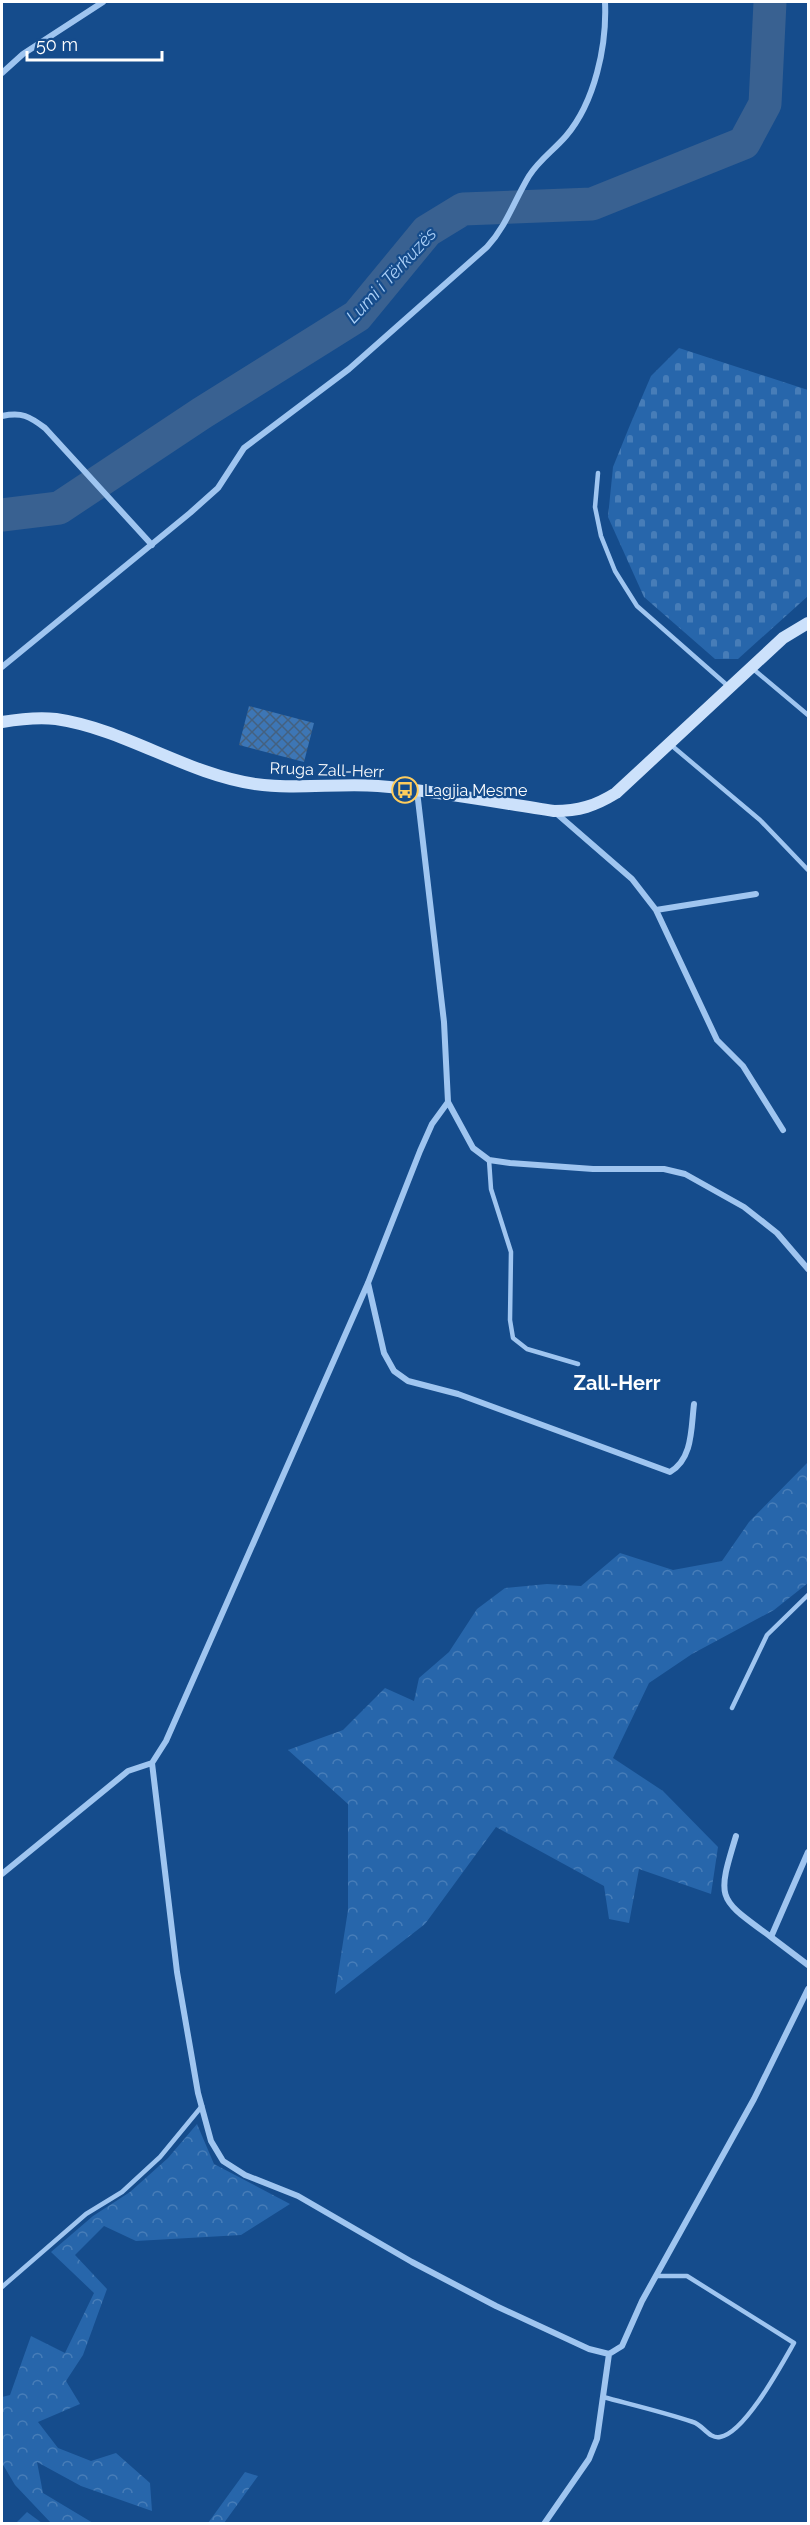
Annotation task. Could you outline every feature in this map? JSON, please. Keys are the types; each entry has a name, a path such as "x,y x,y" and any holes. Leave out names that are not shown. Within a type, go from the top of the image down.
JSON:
{"street":[{"path":"2,73 23,54 103,2"},
{"path":"2,667 218,488 244,448 349,369 471,262 502,230 530,175 547,153 566,136 583,111 595,78 602,41 604,2"},
{"path":"2,416 16,413 31,418 45,428 152,545"},
{"name":"Rruga Zall-Herr","path":"2,722 28,718 55,719 83,725 223,777 254,784 289,787 376,786 554,811 576,811 596,805 616,793 750,666 783,638 808,623"},
{"path":"417,791 444,1022 448,1102 473,1148 489,1160 510,1163 593,1169 664,1169 685,1174 744,1207 777,1233 808,1269"},
{"path":"554,811 632,879 656,909 717,1040 743,1066 783,1130"},
{"path":"656,909 756,894"},
{"path":"2,1874 128,1771 152,1763 166,1741 368,1283 420,1151 432,1124 448,1102"},
{"path":"368,1283 384,1353 394,1371 408,1381 458,1394 670,1472 681,1466 688,1453 694,1404"},
{"path":"152,1763 161,1822 168,1905 177,1972 202,2106 211,2141 223,2161 244,2175 298,2196 412,2262 496,2306 589,2349 609,2354 622,2346 642,2301 754,2099 808,1989"},
{"path":"736,1836 725,1872 723,1886 725,1899 741,1915 808,1965"},
{"path":"771,1937 808,1852"},
{"path":"544,2523 589,2459 597,2439 609,2354"}],"lane":[{"path":"598,473 595,507 597,517 602,536 620,579 637,606 729,687"},
{"path":"750,666 808,715"},
{"path":"668,743 760,820 808,870"},
{"path":"489,1160 491,1189 511,1252 510,1320 513,1338 526,1349 578,1364"},
{"path":"732,1708 767,1635 808,1595"},
{"path":"2,2287 86,2214 122,2192 160,2157 202,2106"},
{"path":"603,2397 696,2423 709,2434 719,2437 729,2433 761,2399 794,2343 687,2276 656,2276"}],"green space":[{"path":"679,348 808,390 808,596 738,659 715,659 644,597 608,517 613,467 630,425 651,376"},
{"path":"808,1462 808,1583 774,1610 692,1654 649,1683 613,1758 663,1791 718,1847 711,1894 639,1869 629,1923 609,1919 604,1886 496,1827 425,1924 335,1994 348,1910 348,1804 288,1750 343,1730 385,1688 414,1701 419,1678 449,1652 477,1609 505,1588 547,1584 581,1586 620,1553 673,1570 722,1561 749,1522"},
{"path":"197,2124 214,2164 290,2204 241,2235 136,2241 104,2226 75,2255 107,2289 83,2355 66,2381 80,2404 38,2422 58,2448 91,2461 116,2453 150,2483 152,2511 81,2486 37,2462 43,2493 93,2523 51,2523 15,2485 2,2463 2,2397 10,2395 31,2336 65,2353 94,2293 51,2252 93,2216 130,2192 168,2158"},
{"path":"245,2472 258,2476 224,2523 208,2523"},
{"path":"27,2512 42,2523 16,2523"}],"building":[{"path":"249,706 314,723 304,762 239,745"}],"waterway":[{"name":"Lumi i Tërkuzës","path":"2,515 59,508 202,413 357,316 427,231 463,209 592,204 744,143 765,104 770,2"}],"place":[{"name":"Lagjia Mesme","path":"405,790"}],"district":[{"name":"Zall-Herr","path":"617,1383"}]}
